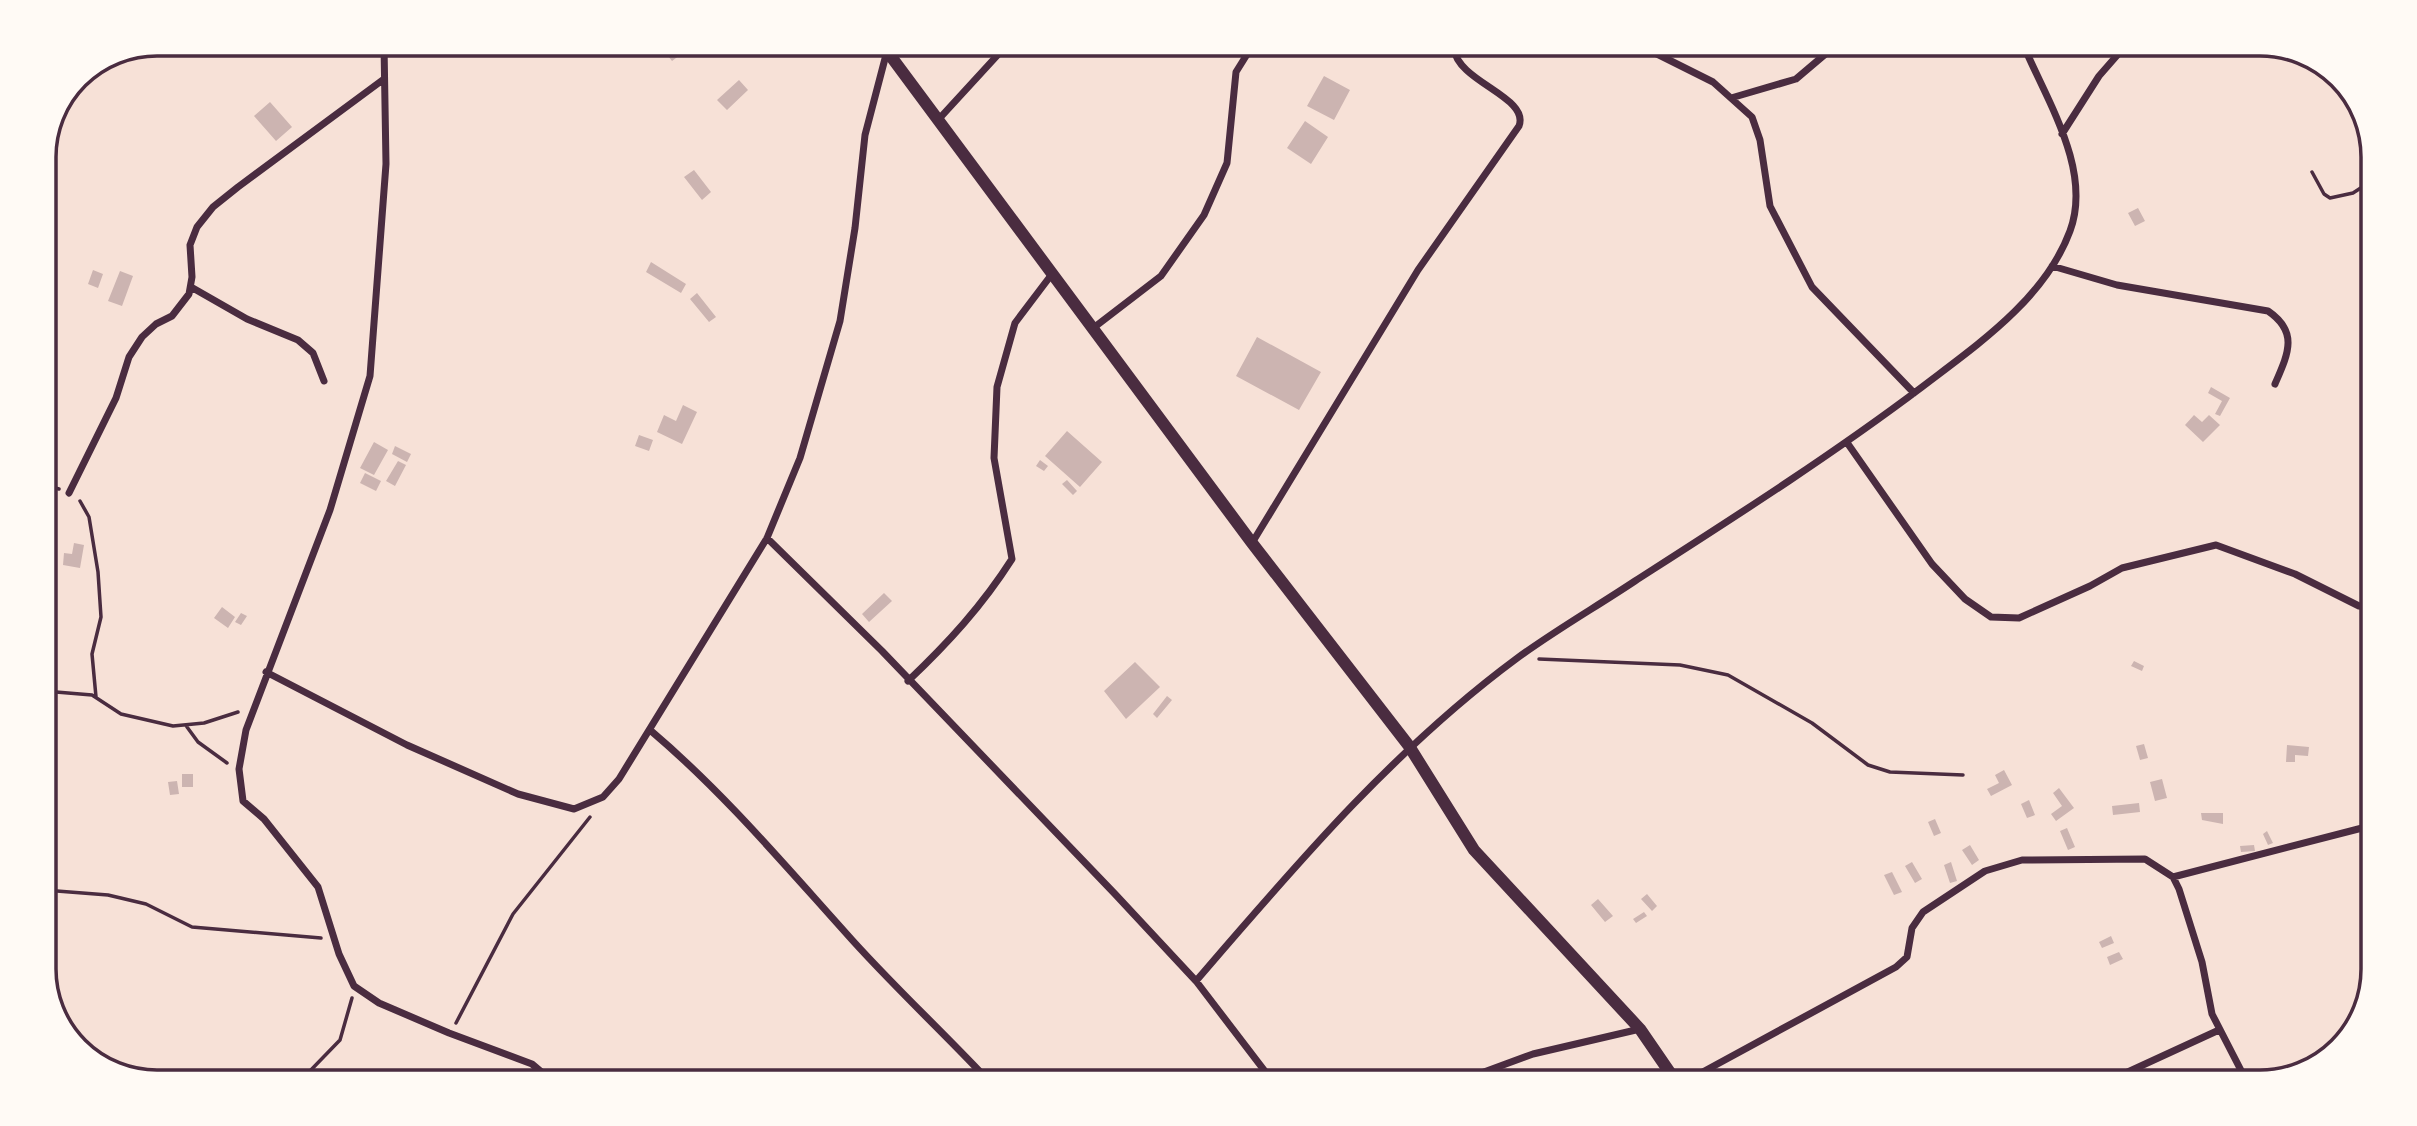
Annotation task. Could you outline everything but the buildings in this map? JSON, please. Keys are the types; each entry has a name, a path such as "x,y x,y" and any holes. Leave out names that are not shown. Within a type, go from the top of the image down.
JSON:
{"main road":[{"path":"891,56 1252,544 1409,746 1474,850 1640,1029 1668,1070"}],"street":[{"path":"384,56 386,164 370,376 330,510 266,673 240,752 239,772 243,801 264,819 309,874 322,895 334,937 354,986 379,1003 522,1060 537,1070"},
{"path":"266,673 407,745 518,794 574,809 603,797 619,779 767,538 800,458 840,321 855,228 865,135 884,56"},
{"path":"938,120 997,56"},
{"path":"1093,328 1161,276 1205,215 1227,163 1236,72 1246,56"},
{"path":"1252,544 1418,270 1521,121 1514,103 1490,90 1458,62 1456,56"},
{"path":"1661,56 1713,82 1752,117 1760,139 1770,206 1812,287 1914,393"},
{"path":"1731,98 1796,79 1823,56"},
{"path":"1196,981 1305,855 1409,746 1516,658 1848,444 2011,314 2046,277 2071,229 2076,181 2062,134 2027,56"},
{"path":"2062,134 2099,76 2116,56"},
{"path":"69,493 116,398 129,357 142,337 182,307 191,287 190,245 197,226 213,208 384,79"},
{"path":"2052,266 2117,285 2268,311 2282,320 2289,334 2285,361 2275,384"},
{"path":"908,681 958,633 986,599 1012,559 994,458 997,387 1015,323 1052,274"},
{"path":"191,287 247,319 298,340 313,353 324,381"},
{"path":"1848,444 1932,564 1965,599 1992,617 2019,618 2122,568 2216,545 2295,574 2361,606"},
{"path":"767,538 1196,981 1264,1070"},
{"path":"650,730 727,800 853,941 978,1070"},
{"path":"2173,877 2361,828"},
{"path":"1706,1070 1896,967 1907,957 1912,928 1923,912 1985,871 2022,860 2145,859 2173,877 2202,962 2212,1014 2241,1070"},
{"path":"1489,1070 1533,1054 1640,1029"},
{"path":"2132,1070 2219,1030"}],"path":[{"path":"2312,172 2324,194 2330,198 2353,193 2361,188"},
{"path":"56,489 78,498 89,517 98,572 101,617 92,654 96,697"},
{"path":"1516,658 1680,665 1728,674 1812,723 1868,765 1891,772 1963,775"},
{"path":"56,691 80,692 96,697 111,709 134,719 187,727 234,714 255,703"},
{"path":"187,727 198,742 239,772"},
{"path":"449,1033 461,1018 513,914 569,846 603,797"},
{"path":"56,891 108,895 146,904 192,927 304,938 334,937"},
{"path":"311,1070 340,1040 354,986"}]}
